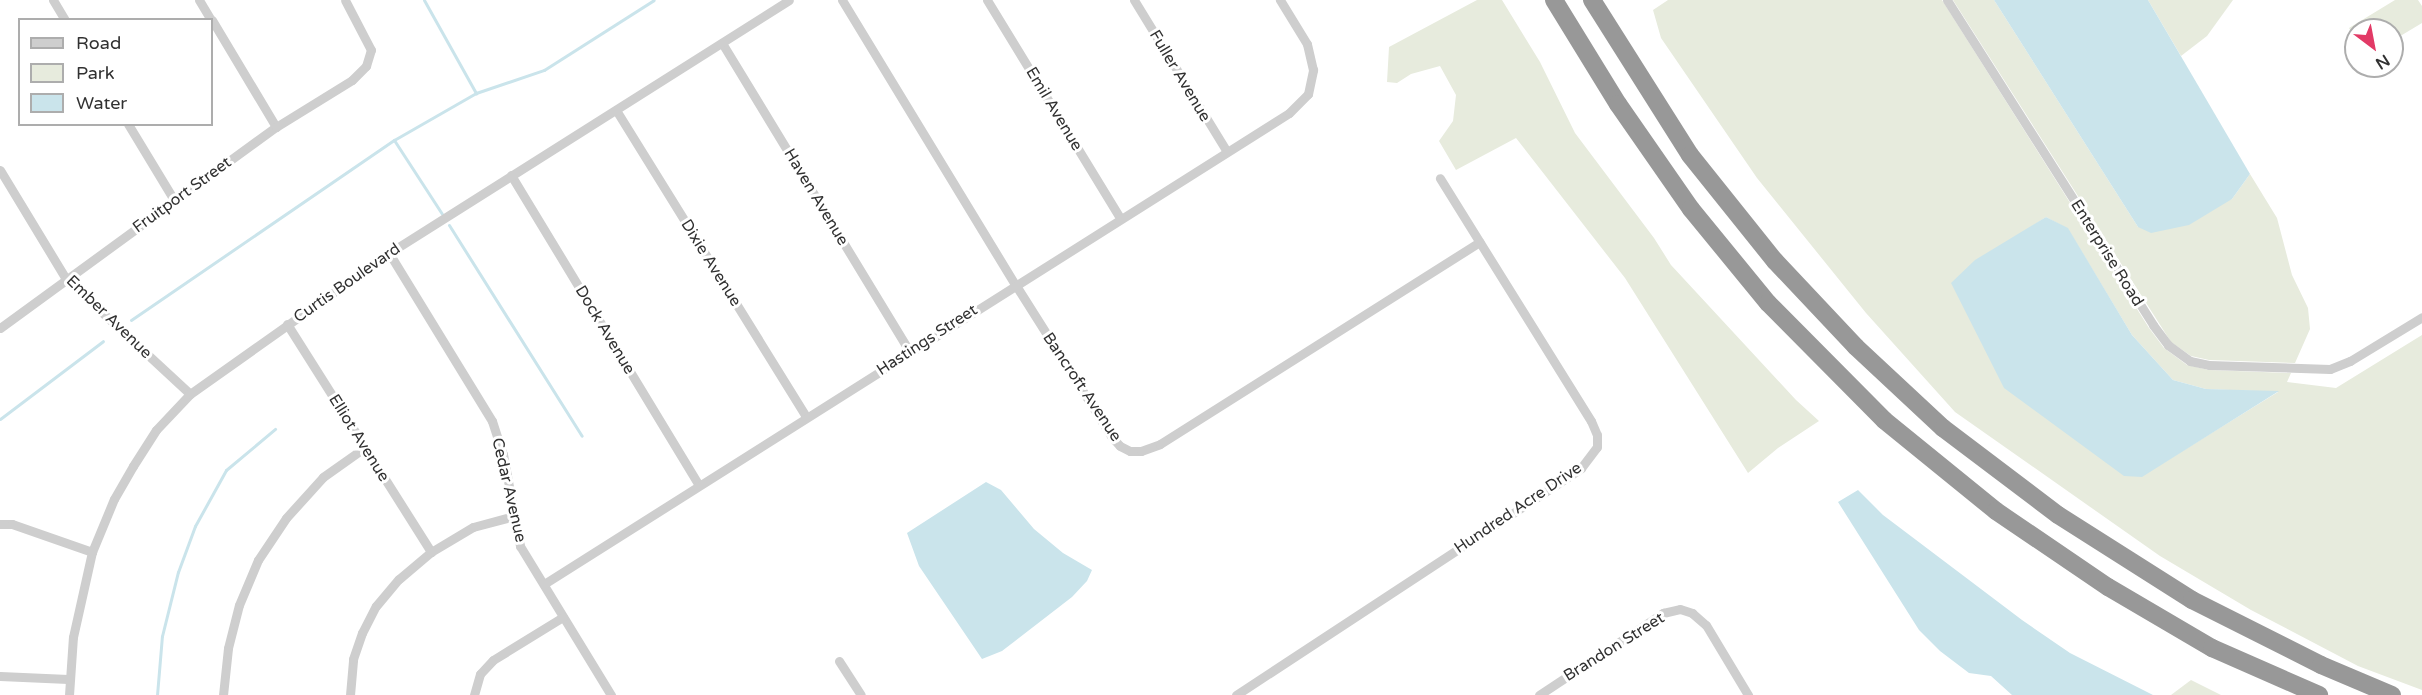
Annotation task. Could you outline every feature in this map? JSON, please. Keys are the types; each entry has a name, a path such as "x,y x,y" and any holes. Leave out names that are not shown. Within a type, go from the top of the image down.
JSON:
{"highway":[{"path":"1554,0 1618,104 1691,209 1768,303 1884,420 1996,511 2108,587 2212,648 2319,695"},
{"path":"1592,0 1690,155 1768,252 1856,347 1943,428 2058,515 2192,600 2321,664 2392,695"}],"street":[{"path":"53,0 64,18"},
{"path":"199,0 210,18"},
{"name":"Fruitport Street","path":"0,328 276,127 352,80 366,66 371,50 345,0"},
{"name":"Curtis Boulevard","path":"69,695 68,679 80,599 92,552 114,499 133,465 156,430 190,394 388,253 789,0"},
{"name":"Bancroft Avenue","path":"842,0 1014,284 1111,436 1130,451 1142,452 1160,444 1480,242"},
{"name":"Emil Avenue","path":"987,0 1120,218"},
{"name":"Fuller Avenue","path":"1134,0 1227,152"},
{"name":"Hastings Street","path":"544,584 1014,284 1289,113 1308,94 1313,70 1307,44 1280,0"},
{"name":"Enterprise Road","path":"1947,0 2168,345 2190,361 2209,365 2330,369 2350,361 2422,317"},
{"path":"213,23 276,127"},
{"name":"Haven Avenue","path":"722,43 910,352"},
{"name":"Dixie Avenue","path":"616,110 806,417"},
{"path":"129,126 174,201"},
{"name":"Ember Avenue","path":"0,170 66,279 190,394"},
{"name":"Dock Avenue","path":"511,175 698,484"},
{"path":"1440,178 1480,242"},
{"name":"Hundred Acre Drive","path":"1236,695 1581,468 1597,447 1597,435 1591,422 1480,242"},
{"name":"Cedar Avenue","path":"388,253 492,421 503,454 520,546 611,695"},
{"name":"Elliot Avenue","path":"287,324 431,552"},
{"path":"224,695 228,648 239,605 258,560 286,518 323,477 364,448"},
{"path":"350,695 353,659 362,633 376,606 399,579 431,552 473,527 514,516"},
{"path":"0,524 12,524 92,552"},
{"name":"Brandon Street","path":"1539,695 1664,613 1680,609 1692,613 1706,626 1748,695"},
{"path":"474,695 480,674 493,660 563,617"},
{"path":"839,661 861,695"},
{"path":"0,676 68,679"}],"green space":[{"path":"1477,0 1502,0 1540,62 1575,133 1654,238 1671,265 1796,400 1819,421 1778,448 1748,473 1625,278 1516,138 1456,170 1439,141 1453,121 1456,95 1440,66 1411,74 1397,83 1387,82 1389,47"},
{"path":"1668,0 1942,0 2149,328 2164,348 2187,365 2209,370 2291,373 2287,382 2336,388 2422,335 2422,690 2358,666 2251,610 2160,556 1955,412 1866,313 1757,178 1661,38 1653,10","holes":["2046,217 2068,229 2132,335 2173,380 2206,389 2278,392 2142,476 2020,234"]},
{"path":"1953,0 1994,0 2138,227 2232,199 2250,174 2277,218 2292,275 2308,308 2310,329 2295,363 2209,360 2191,356 2171,342"},
{"path":"2148,0 2233,0 2207,36 2181,56"},
{"path":"2395,0 2418,0 2422,6 2422,23 2404,34 2404,18 2365,18"},
{"path":"2191,680 2221,695 2171,695"}],"water":[{"path":"1994,0 2148,0 2250,174 2232,199 2189,225 2151,233 2138,227"},
{"path":"2046,217 2068,228 2132,335 2173,380 2206,389 2279,391 2142,477 2124,476 2004,388 1951,283 1975,260"},
{"path":"986,482 1001,490 1034,529 1063,553 1092,570 1087,581 1072,597 1002,651 982,659 919,566 907,533"},
{"path":"1858,490 1883,515 2022,620 2070,653 2153,695 2012,695 1991,676 1969,673 1940,651 1919,630 1838,502"}],"waterway":[{"path":"424,0 476,93"},
{"path":"131,320 394,140 476,93 544,70 654,0"},
{"path":"394,140 442,214"},
{"path":"449,225 582,436"},
{"path":"0,419 103,341"},
{"path":"157,695 162,636 178,572 195,526 226,470 275,429"}]}
